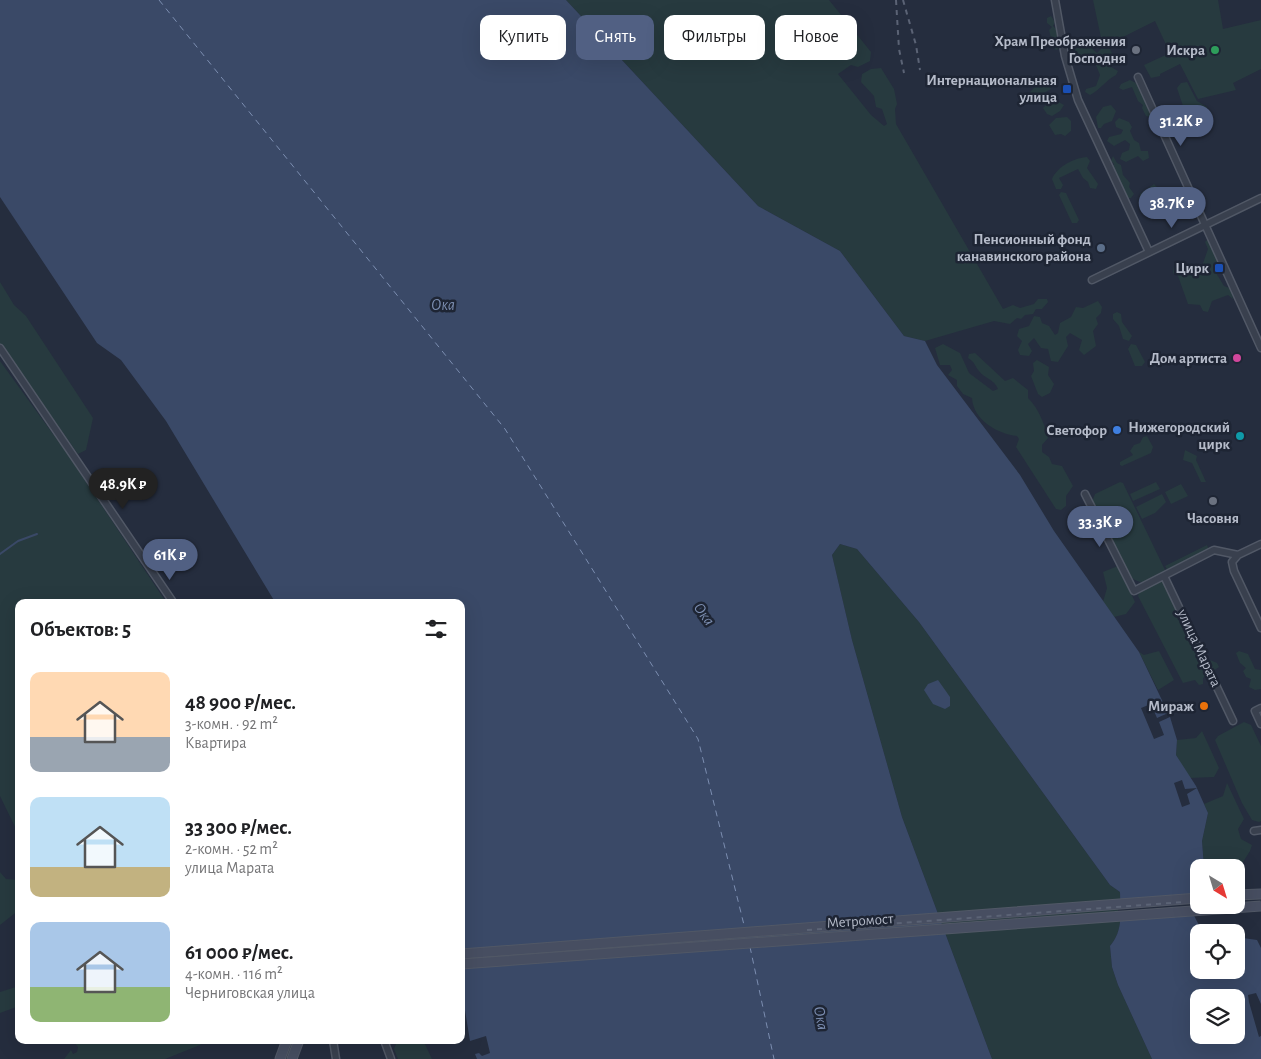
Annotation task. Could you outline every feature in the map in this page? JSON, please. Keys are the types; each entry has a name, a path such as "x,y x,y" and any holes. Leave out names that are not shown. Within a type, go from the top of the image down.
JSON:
{"main road":[{"path":"1245,895 1261,894"},
{"name":"Метромост","path":"465,954 1190,899"},
{"name":"Метромост","path":"465,964 1261,906"},
{"path":"280,1059 286,1044"},
{"path":"292,1059 298,1044"}],"street":[{"path":"1055,0 1065,56 1078,100 1149,252"},
{"path":"1138,77 1261,348"},
{"path":"1092,280 1261,198"},
{"path":"0,348 171,599"},
{"path":"1085,494 1134,591 1214,550 1238,555"},
{"path":"1261,544 1238,555 1232,562 1234,571 1261,628"},
{"name":"улица Марата","path":"1164,576 1233,721"},
{"path":"1258,710 1261,724"},
{"path":"334,1044 336,1059"},
{"path":"385,1044 391,1059"}],"green space":[{"path":"566,0 829,0 841,15 775,15 775,60 857,60 857,35 871,52 870,61 858,67 851,65 838,74 871,115 884,126 887,124 882,109 876,107 874,96 861,82 862,74 871,69 881,68 894,89 897,104 895,109 896,124 1003,309 1013,305 1020,308 1034,304 1038,299 1047,299 1048,302 1042,309 1036,309 1033,314 1025,315 1021,319 1017,318 1010,324 994,321 925,341 904,336 840,251 758,206 622,60 654,60 654,15 580,15"},
{"name":"Искра","path":"1093,0 1218,0 1223,29 1261,20 1261,69 1233,83 1236,90 1198,99 1180,64 1160,74 1160,76 1151,78 1144,65 1170,53 1155,21 1103,47"},
{"path":"1051,16 1055,22 1053,26 1056,29 1058,37 1056,41 1059,43 1060,48 1056,50 1052,45 1054,41 1049,30 1052,27 1047,23 1047,18"},
{"path":"1088,45 1097,53 1101,49 1110,49 1114,58 1111,67 1118,71 1116,75 1090,95 1085,92 1086,89 1096,86 1100,75 1094,60 1075,56 1071,50"},
{"path":"1130,80 1136,83 1143,94 1143,98 1148,102 1152,114 1150,117 1146,116 1142,108 1143,105 1138,101 1132,87 1123,90 1119,88 1121,84"},
{"path":"1046,81 1051,89 1036,97 1031,97 1030,92 1039,83"},
{"path":"1187,82 1197,101 1207,107 1206,115 1188,124 1181,122 1178,129 1172,132 1167,131 1163,123 1167,115 1175,112 1179,115 1185,112 1177,88 1181,83"},
{"path":"1057,101 1064,105 1060,111 1052,116 1047,114 1043,108 1048,103"},
{"path":"1111,105 1116,111 1112,121 1098,128 1096,117 1103,107"},
{"path":"1067,117 1071,121 1071,131 1065,136 1061,134 1055,135 1049,125 1056,118"},
{"path":"1119,118 1129,122 1132,127 1130,131 1134,140 1139,143 1141,151 1148,151 1149,158 1143,161 1138,156 1126,162 1120,159 1122,153 1129,150 1130,144 1125,140 1114,146 1107,141 1109,137 1121,134 1123,130 1116,127 1115,122"},
{"path":"1113,156 1117,163 1121,165 1123,175 1130,183 1129,187 1134,194 1131,198 1126,198 1125,191 1122,190 1117,181 1118,176 1112,168 1114,164 1111,161"},
{"path":"1087,157 1090,161 1087,168 1098,184 1096,189 1090,188 1088,182 1083,178 1078,169 1059,178 1063,185 1061,189 1056,189 1052,179 1058,170 1072,161"},
{"path":"1154,184 1161,191 1159,196 1153,198 1150,196 1144,201 1140,200 1140,194"},
{"path":"1061,192 1066,193 1079,220 1077,223 1072,223 1059,195"},
{"path":"1209,238 1219,262 1213,268 1224,286 1232,289 1233,299 1228,295 1212,301 1208,312 1203,311 1200,305 1188,304 1178,276 1173,273 1174,266 1185,263 1192,265 1195,271 1201,269 1208,249 1205,242"},
{"path":"0,282 14,305 26,316 93,418 86,450 78,454 0,344"},
{"path":"1098,301 1102,307 1101,313 1096,318 1098,324 1093,331 1096,346 1084,355 1079,350 1082,340 1070,333 1066,337 1068,346 1058,362 1051,361 1048,349 1041,348 1034,338 1028,344 1032,351 1029,356 1020,355 1018,350 1022,341 1017,336 1019,329 1029,326 1034,316 1040,317 1042,323 1049,326 1055,335 1058,333 1060,323 1071,317 1076,307 1083,308"},
{"path":"1117,312 1121,314 1122,322 1132,336 1129,341 1123,339 1119,326 1113,319 1113,314"},
{"path":"943,344 960,353 969,373 993,391 998,389 968,358 969,354 975,353 1005,381 1013,378 1028,390 1028,398 1041,416 1048,438 1042,445 1042,452 1049,457 1052,464 1062,466 1073,486 1066,496 1066,506 1061,510 1056,509 1016,447 1019,439 1017,436 995,429 982,419 973,406 972,398 963,394 957,386 957,380 948,375 952,370 950,365 940,365 935,348"},
{"path":"1131,344 1136,345 1145,362 1142,366 1135,366 1128,349"},
{"path":"1037,360 1049,367 1048,375 1054,384 1050,393 1042,397 1038,394 1031,376 1034,371 1033,363"},
{"path":"0,361 66,452 164,599 15,599 15,827 0,796"},
{"path":"1147,436 1153,447 1151,453 1122,466 1120,465 1120,462 1133,455 1130,451 1134,445 1140,443 1143,437"},
{"path":"1185,450 1197,456 1196,460 1206,482 1201,482 1192,463 1183,460"},
{"path":"1120,482 1123,483 1166,572 1148,581 1140,582 1131,577 1092,502 1095,494"},
{"path":"1156,482 1160,489 1133,501 1130,494"},
{"path":"1181,484 1188,496 1171,504 1165,492"},
{"path":"1162,494 1166,502 1155,513 1142,519 1136,507"},
{"path":"840,544 857,549 919,622 1110,885 1120,892 1121,914 1119,927 1110,946 1112,967 1118,985 1152,1059 992,1059 902,817 852,640 832,555"},
{"path":"1207,545 1209,550 1168,571 1165,566"},
{"path":"1118,566 1135,602 1126,614 1114,617 1103,602 1107,588 1103,572"},
{"path":"1160,581 1164,582 1202,664 1210,660 1217,663 1219,667 1203,678 1203,684 1199,685 1195,680 1183,683 1138,596 1139,592"},
{"path":"1159,651 1174,680 1158,690 1139,652 1144,655"},
{"path":"1239,651 1248,654 1255,669 1261,670 1261,689 1255,690 1249,687 1251,679 1246,677 1243,671 1246,668 1240,663 1236,653"},
{"path":"1244,722 1251,725 1261,746 1261,821 1259,822 1252,820 1242,803 1215,740 1218,736"},
{"path":"1202,731 1219,768 1214,777 1189,778 1176,755 1177,740 1196,738"},
{"path":"1227,783 1244,819 1238,829 1241,839 1252,845 1245,859 1203,859 1202,841 1208,813 1204,804 1223,796"},
{"path":"0,872 6,879 15,880 15,913 0,925"},
{"path":"15,987 15,1007 0,1013 0,992"},
{"path":"75,1044 201,1044 165,1059 64,1059 71,1050 73,1054 77,1052 78,1047"},
{"path":"396,1044 425,1044 432,1059 398,1059 394,1049"}],"water":[{"name":"Ока","path":"0,0 566,0 580,15 576,15 576,60 622,60 758,206 840,251 904,336 925,341 937,365 1020,475 1054,531 1139,652 1170,717 1177,740 1176,755 1196,786 1208,813 1202,841 1203,859 1190,859 1190,914 1194,914 1198,924 1190,924 1190,979 1245,979 1245,938 1257,940 1261,948 1261,1059 1152,1059 1118,985 1112,967 1110,946 1119,927 1121,913 1120,892 1110,885 919,622 857,549 840,544 832,555 852,640 902,817 992,1059 477,1059 475,1054 479,1053 482,1056 490,1053 486,1036 470,1041 465,1010 465,599 273,599 166,421 121,360 97,343 0,197"},
{"path":"938,680 950,697 950,706 945,709 933,704 924,690 928,684"}],"pier":[{"path":"1151,704 1157,718 1168,713 1170,717 1159,722 1164,735 1154,739 1141,708"},
{"path":"1182,780 1185,789 1197,788 1187,794 1190,804 1182,807 1174,783"},
{"path":"1190,894 1190,914 1197,915 1118,921 1118,900"},
{"path":"1256,993 1261,1004 1261,1036 1259,1037 1248,995"}],"waterway":[{"path":"0,554 18,541 37,534"}],"ferry route":[{"path":"159,0 505,429 698,739 745,929"},
{"path":"750,947 774,1059"}],"railway":[{"path":"896,0 899,49 904,73"},
{"path":"903,0 916,45 920,70"},
{"path":"807,930 1184,902"},
{"path":"465,961 1049,921 1261,903"}],"place":[{"name":"Храм Преображения Господня","path":"1136,50"},
{"name":"Искра","path":"1215,50"},
{"name":"Интернациональная улица","path":"1067,89"},
{"name":"Пенсионный фонд канавинского района","path":"1101,248"},
{"name":"Цирк","path":"1219,268"},
{"name":"Дом артиста","path":"1237,358"},
{"name":"Светофор","path":"1117,430"},
{"name":"Нижегородский цирк","path":"1240,436"},
{"name":"Часовня","path":"1213,501"},
{"name":"Мираж","path":"1204,706"}]}
